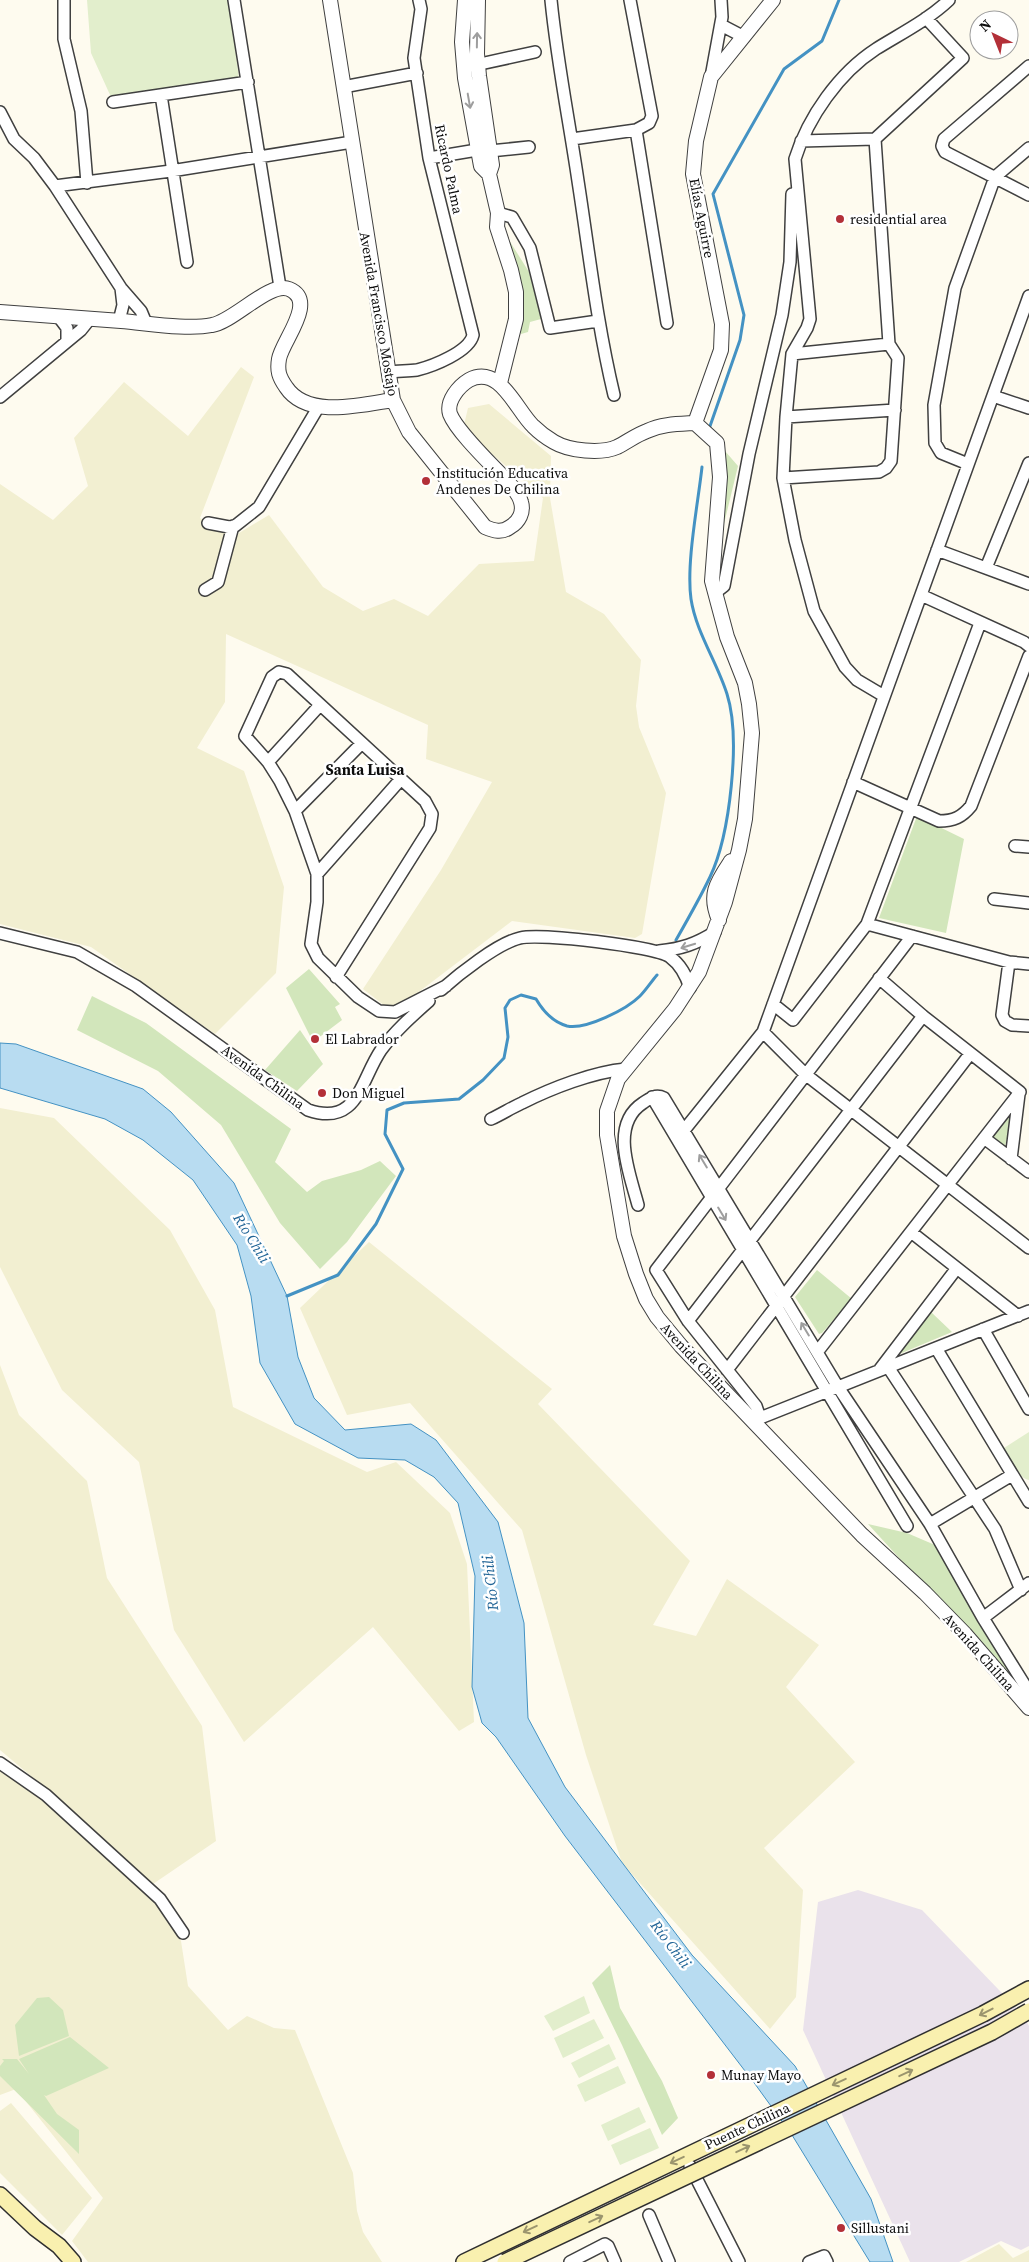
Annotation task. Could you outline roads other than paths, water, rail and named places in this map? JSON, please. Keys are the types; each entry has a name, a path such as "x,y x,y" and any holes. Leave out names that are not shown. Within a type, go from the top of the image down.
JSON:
{"main road":[{"name":"Puente Chilina","path":"464,2262 983,2014 1029,1989"},
{"name":"Puente Chilina","path":"505,2262 992,2032 1029,2011"},
{"path":"0,2195 35,2228 58,2246 73,2262"}],"street":[{"path":"64,0 64,39 81,111 87,183"},
{"path":"234,0 261,157 280,287"},
{"name":"Avenida Francisco Mostajo","path":"330,0 393,400 409,432 430,460 485,527 499,531 506,530 517,522 521,515 521,500 460,430 450,414 450,407 455,393 470,380 480,377 489,378 500,384"},
{"name":"Ricardo Palma","path":"389,372 416,370 433,365 451,356 471,341 471,325 429,158 414,58 421,9 419,0"},
{"path":"465,0 462,42 471,66 483,151 492,165 489,174 498,213 497,228 516,292 516,320 500,384 533,426 554,442 568,448 588,451 614,448 647,431 670,424 700,427 717,443 720,477 712,562 715,592 726,638 745,683 752,733 745,819 739,850 717,926 699,972 690,988"},
{"path":"471,66 478,0"},
{"path":"551,0 555,47 572,139 598,321 614,395"},
{"path":"572,139 636,130 649,124 652,116 630,0"},
{"path":"712,77 721,25 721,0"},
{"name":"Elías Aguirre","path":"700,427 720,350 722,324 693,174 696,141 712,77 773,0"},
{"path":"715,592 724,586 749,454 782,315 790,262 795,159 801,141 836,84 856,62 926,18 949,0"},
{"path":"801,141 875,139 963,58 926,18"},
{"path":"721,25 744,37"},
{"path":"471,66 535,52"},
{"path":"1029,66 944,139 942,146 945,152 1029,195"},
{"path":"343,87 417,72"},
{"path":"113,102 248,82"},
{"path":"161,95 187,262"},
{"path":"0,112 14,139 34,158 121,288 141,311 146,323"},
{"path":"636,130 667,323"},
{"path":"783,478 878,472 886,468 891,461 898,358 889,344 875,139"},
{"path":"54,186 172,171 352,142"},
{"path":"429,158 529,147"},
{"path":"968,464 944,455 938,450 935,443 934,405 955,288 995,178 1029,148"},
{"path":"795,159 810,319 792,354 783,478 795,540 814,611 850,675 884,696"},
{"path":"498,213 512,217 530,248 542,289 550,328 598,321"},
{"path":"0,312 89,320 213,325 229,319 280,287"},
{"path":"280,287 296,293 300,308 279,357 278,374 289,392 301,401 319,406 353,406 393,400"},
{"path":"119,321 123,305 121,288"},
{"path":"680,1135 763,1032 1029,296"},
{"path":"58,316 67,328 67,340"},
{"path":"0,397 86,326 89,320"},
{"path":"792,354 889,344"},
{"path":"993,396 1029,408"},
{"path":"205,590 218,582 233,526 258,507 319,406"},
{"path":"786,417 895,410"},
{"path":"986,568 1029,463"},
{"path":"208,523 233,526"},
{"path":"937,550 1029,584"},
{"path":"921,595 1029,646"},
{"path":"773,1004 793,1020 868,924 980,623"},
{"path":"854,782 940,821 951,821 963,815 971,806 1029,656"},
{"path":"336,977 430,828 432,814 430,807 401,779 287,674 279,672 274,674 245,736 268,762 280,781 295,811 317,874 317,902 311,944 318,958 336,977 358,997 379,1011 395,1012 446,986"},
{"path":"268,762 320,705"},
{"path":"295,811 362,743"},
{"path":"317,874 401,779"},
{"path":"1015,846 1029,847"},
{"path":"994,899 1029,903"},
{"path":"868,924 1009,962 1029,964"},
{"name":"Avenida Chilina","path":"657,951 678,949 691,945 717,926"},
{"name":"Avenida Chilina","path":"0,933 77,952 136,986 308,1110 323,1116 334,1114 346,1108 355,1099 380,1052 398,1029 446,986 503,944 521,937 541,936 631,946 657,951 669,956 679,965 686,976 690,988 618,1079 607,1112 607,1135 624,1236 636,1274 654,1311 681,1346 757,1419 862,1535 932,1600 1028,1704"},
{"path":"912,936 656,1270 688,1321 756,1406 757,1419 1029,1311"},
{"path":"1009,962 1002,1015 1004,1021 1029,1026"},
{"path":"879,978 923,1016 1020,1092"},
{"path":"688,1321 923,1016"},
{"path":"763,1032 805,1074 1029,1248"},
{"path":"727,1370 970,1054"},
{"path":"491,1119 508,1112 521,1103 596,1073 626,1069"},
{"path":"818,1351 1020,1092"},
{"path":"1011,1159 1020,1092"},
{"path":"638,1205 625,1154 624,1133 627,1120 634,1109 652,1097 660,1096 664,1098 711,1197 907,1526"},
{"path":"680,1135 719,1187 838,1387 930,1524 983,1618 1028,1704"},
{"path":"984,1138 1029,1172"},
{"path":"911,1232 1018,1316"},
{"path":"883,1369 957,1268"},
{"path":"983,1329 1029,1409"},
{"path":"936,1348 1012,1475 1026,1489 1029,1502"},
{"path":"883,1369 974,1498 994,1529 1025,1587 983,1618"},
{"path":"930,1524 1012,1475"},
{"path":"0,1763 46,1795 160,1899 183,1933"},
{"path":"690,2166 739,2262"},
{"path":"649,2215 669,2262"},
{"path":"570,2262 605,2244 608,2246 615,2262"},
{"path":"809,2262 824,2256 827,2262"}],"water":[{"name":"Río Chili","path":"0,1043 16,1044 143,1089 171,1112 234,1183 287,1296 298,1357 314,1398 345,1430 411,1424 436,1440 498,1522 524,1623 528,1718 565,1787 692,1955 795,2066 871,2199 893,2262 870,2262 792,2135 565,1836 496,1737 482,1723 472,1687 475,1576 458,1503 434,1477 405,1460 358,1458 295,1424 260,1363 251,1296 237,1245 193,1180 143,1140 105,1119 0,1088"}],"waterway":[{"path":"709,429 740,340 744,315 713,194 784,69 822,41 839,0"},
{"path":"676,940 694,909 717,859 728,812 733,760 733,735 727,694 697,623 691,599 691,551 702,467"},
{"path":"287,1296 338,1275 376,1224 403,1169 385,1134 387,1110 404,1103 459,1099 483,1080 504,1058 508,1037 505,1008 510,1000 521,995 536,999 545,1012 557,1022 567,1026 585,1025 626,1007 642,994 657,975"}],"place":[{"name":"residential area","path":"840,219"},
{"name":"Institución Educativa Andenes De Chilina","path":"426,481"},
{"name":"El Labrador","path":"315,1039"},
{"name":"Don Miguel","path":"322,1093"},
{"name":"Munay Mayo","path":"711,2075"},
{"name":"Sillustani","path":"841,2228"}],"district":[{"name":"Santa Luisa","path":"365,769"}]}
